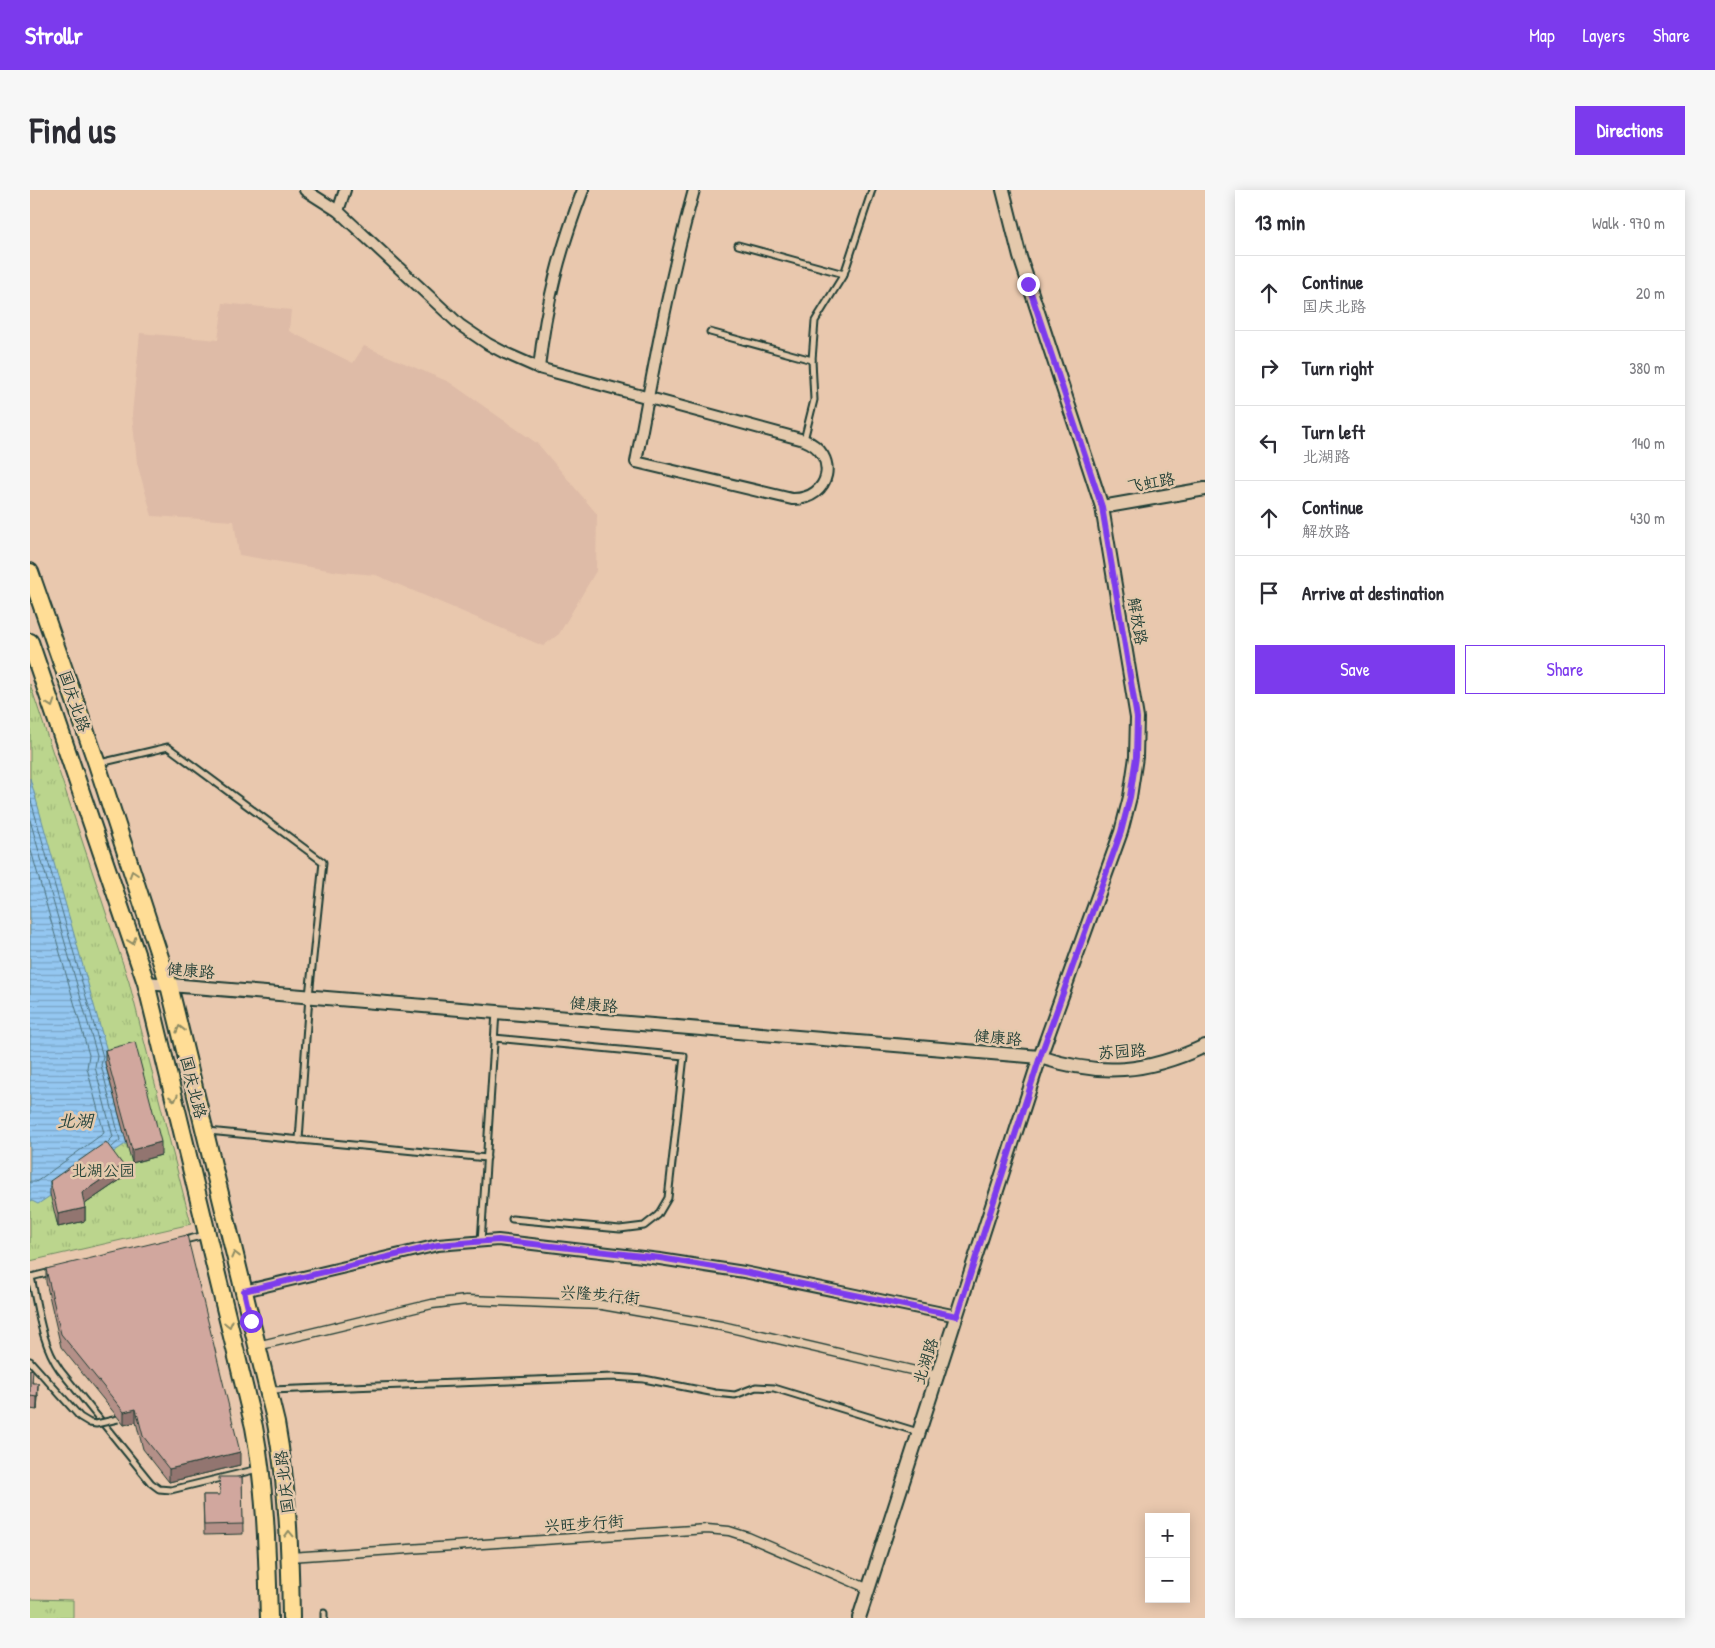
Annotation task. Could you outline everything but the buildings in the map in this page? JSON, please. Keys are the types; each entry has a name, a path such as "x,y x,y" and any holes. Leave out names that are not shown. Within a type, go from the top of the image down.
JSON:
{"main road":[{"name":"国庆北路","path":"30,572 97,764 169,985 268,1390 283,1465 289,1523 291,1618"},
{"name":"国庆北路","path":"30,642 146,983 208,1234 254,1427 261,1468 267,1524 269,1618"}],"street":[{"path":"305,190 338,210 460,325 496,349 539,368 648,398 804,440 815,446 820,450 826,462 826,474 822,486 817,492 806,498 792,499 636,462 648,398 667,298 694,190"},
{"path":"338,210 345,190"},
{"path":"539,368 551,287 583,190"},
{"name":"解放路","path":"1003,190 1020,257 1102,507 1137,718 1136,757 1130,797 1121,832 1040,1057"},
{"name":"飞虹路","path":"1102,507 1205,488"},
{"name":"健康路","path":"146,983 1040,1057"},
{"name":"苏园路","path":"1040,1057 1077,1067 1116,1070 1169,1061 1205,1046"},
{"name":"北湖路","path":"859,1618 1040,1057"},
{"path":"244,1291 438,1245 498,1240 660,1258 744,1272 957,1316"},
{"name":"兴隆步行街","path":"257,1346 432,1304 466,1300 602,1305 722,1326 937,1376"},
{"name":"兴旺步行街","path":"290,1557 707,1529 729,1531 748,1537 868,1589"}],"lane":[{"path":"804,440 814,400 812,360 815,320 844,274 872,190"},
{"path":"738,245 844,274"},
{"path":"710,332 812,360"},
{"path":"97,764 168,747 323,862 309,996 299,1140"},
{"path":"482,1242 496,1012"},
{"path":"494,1038 684,1056 668,1198 658,1215 644,1226 620,1228 512,1219"},
{"path":"205,1131 487,1158"},
{"path":"170,1243 208,1234"},
{"path":"30,1277 59,1270"},
{"path":"30,1277 45,1339 55,1362 155,1487 170,1490 261,1468"},
{"path":"30,1277 30,1288"},
{"path":"30,1360 80,1417 90,1423 96,1424 127,1416"},
{"path":"268,1390 612,1376 644,1379 735,1395 756,1387 774,1388 919,1433"}],"shaded area":[{"path":"223,303 291,310 289,331 353,363 364,346 449,382 538,444 597,514 596,571 559,634 543,646 376,575 340,572 239,555 234,521 152,516 137,463 132,414 140,333 218,340"}],"green space":[{"name":"北湖公园","path":"30,684 129,982 191,1224 30,1261"},
{"path":"30,1599 73,1600 73,1618 30,1618"}],"water":[{"name":"北湖","path":"30,778 110,1062 105,1064 127,1143 38,1204 30,1200"}],"route":[{"path":"251,1321 244,1291 438,1245 498,1240 660,1258 744,1272 957,1316 1040,1057 1121,832 1130,797 1136,757 1137,718 1102,507 1028,284"}]}
